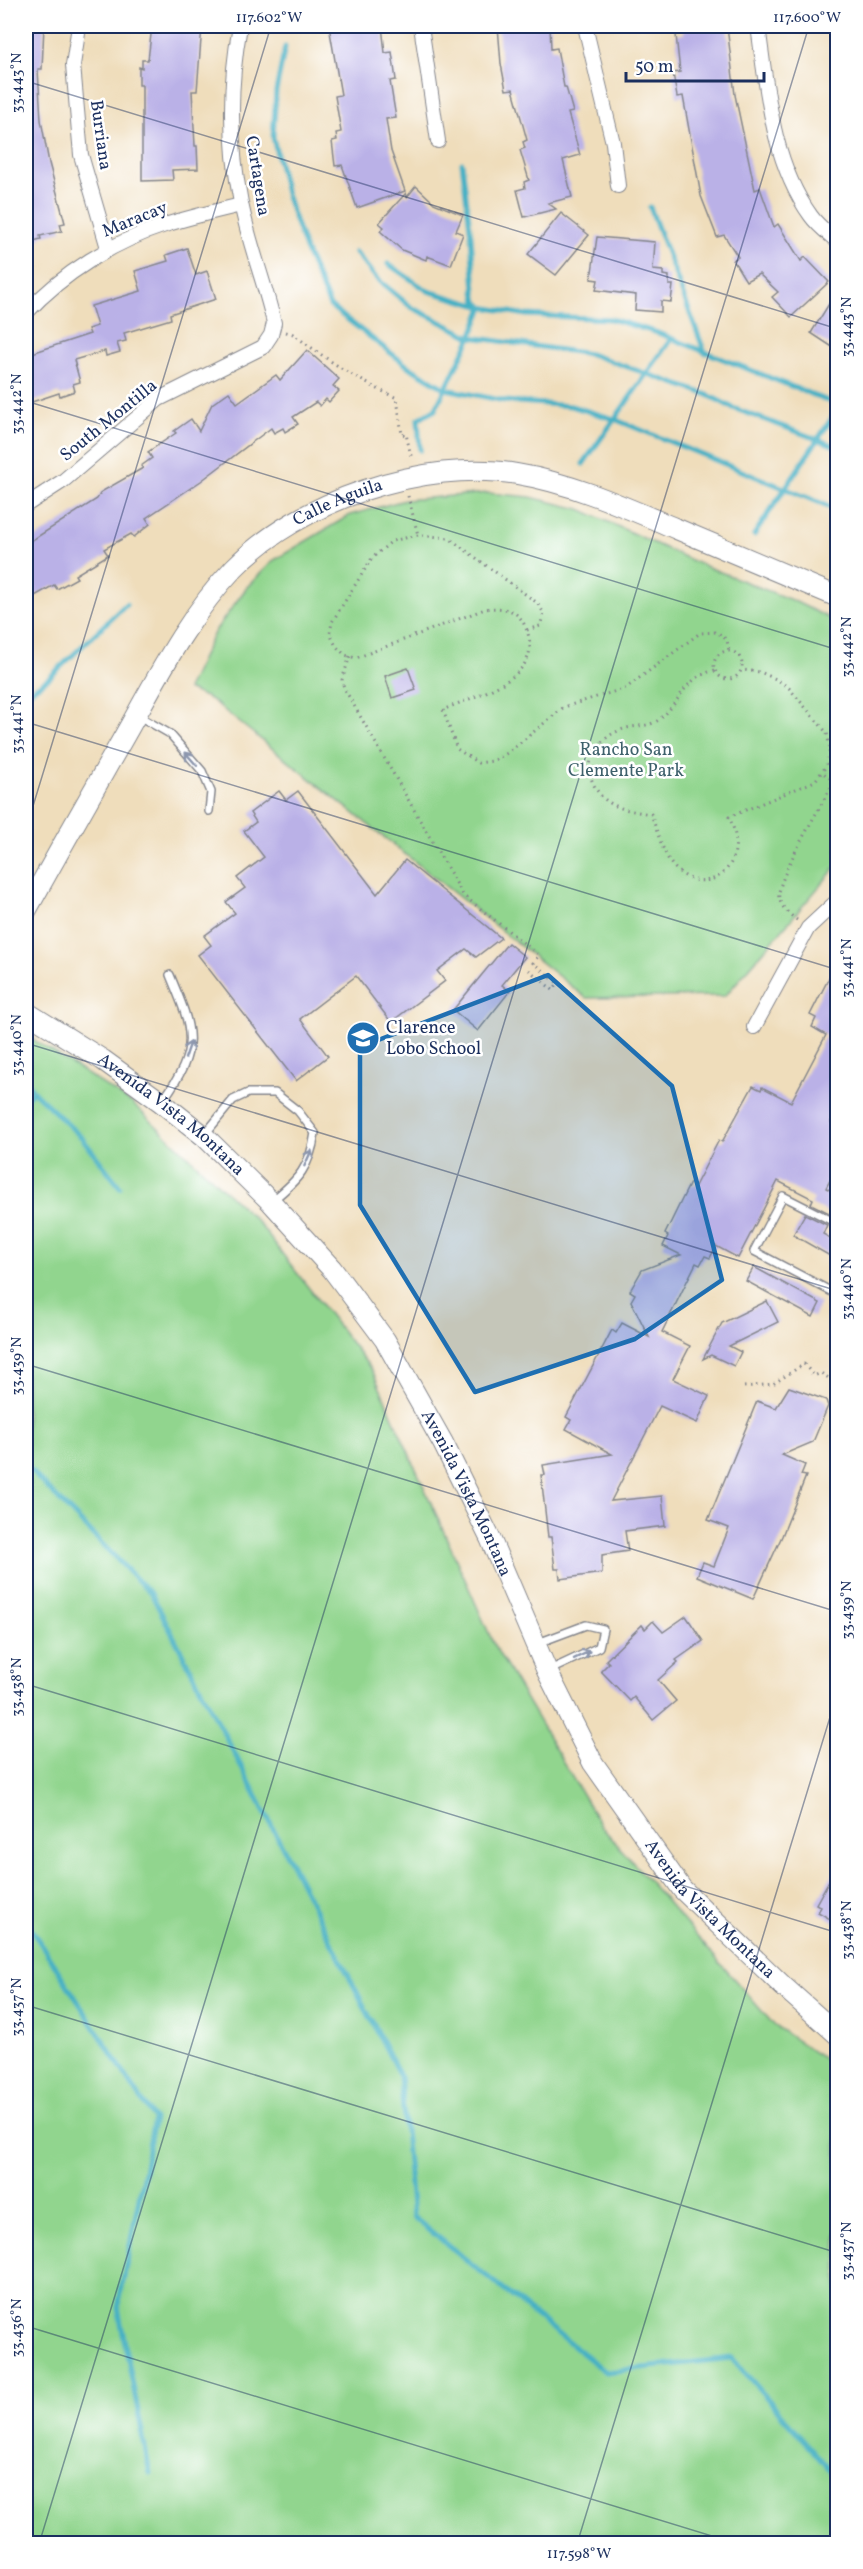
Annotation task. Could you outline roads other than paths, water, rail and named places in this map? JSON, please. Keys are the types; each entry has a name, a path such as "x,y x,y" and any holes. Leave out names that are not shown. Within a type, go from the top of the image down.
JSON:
{"street":[{"name":"Burriana","path":"78,26 73,65 81,155 108,248"},
{"name":"Cartagena","path":"240,26 232,68 232,137 241,204 272,313 273,329"},
{"path":"421,26 438,141"},
{"path":"585,26 613,143 618,186"},
{"path":"758,26 768,99 787,176 812,217 837,242"},
{"name":"Maracay","path":"26,313 43,294 108,248 164,225 241,204"},
{"name":"South Montilla","path":"26,505 63,481 159,399 263,347 273,329"},
{"name":"Calle Aguila","path":"26,911 165,663 207,601 236,566 272,537 317,510 364,489 416,476 467,471 515,473 602,498 837,597"},
{"path":"754,1027 808,928 837,900"},
{"name":"Avenida Vista Montana","path":"26,1012 103,1060 162,1102 204,1136 271,1202 332,1269 385,1340 443,1443 490,1538 548,1671 593,1763 682,1889 837,2035"}],"lane":[{"path":"136,715 170,734 202,771 211,792 209,811"},
{"path":"162,1102 178,1079 192,1039 188,1019 170,975"},
{"path":"204,1136 233,1100 248,1093 276,1093 298,1111 315,1134 311,1156 294,1183 271,1202"},
{"path":"837,1224 783,1196 754,1251 837,1295"},
{"path":"536,1644 586,1625 603,1629 599,1647 548,1671"}],"waterway":[{"path":"285,47 276,91 273,137 286,194 305,249 330,306 409,367 446,389 505,401 571,406 614,419 838,510"},
{"path":"462,163 475,291 477,302 482,306"},
{"path":"650,207 705,353"},
{"path":"355,252 377,279 411,307 471,337 590,354 708,395 733,408 838,447"},
{"path":"388,264 428,291 483,307 526,315 611,319 658,333 838,405"},
{"path":"420,450 418,419 435,410 483,307"},
{"path":"583,464 671,339"},
{"path":"754,535 838,409"},
{"path":"26,694 49,678 126,604"},
{"path":"26,1081 33,1091 82,1138 120,1187"},
{"path":"26,1098 33,1091"},
{"path":"26,1466 152,1595 255,1793 400,2076 413,2217 606,2372 732,2358 828,2468 838,2484"},
{"path":"26,1921 154,2119 118,2308 150,2473"}],"place":[{"name":"Clarence Lobo School","path":"363,1038"}],"park label":[{"name":"Rancho San Clemente Park","path":"626,760"}]}
